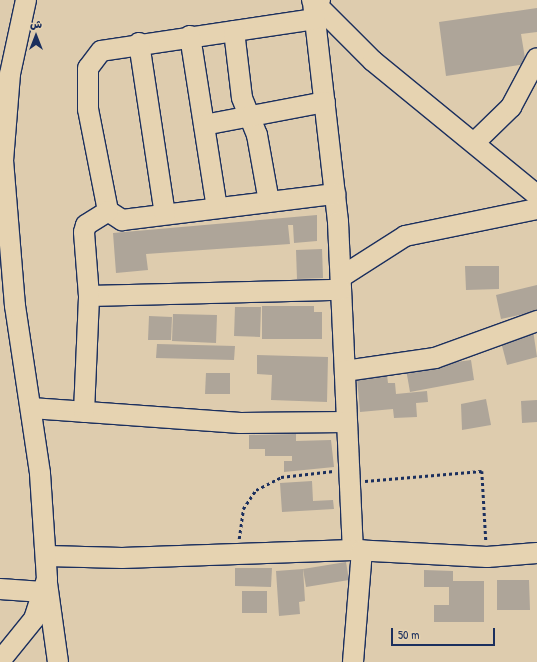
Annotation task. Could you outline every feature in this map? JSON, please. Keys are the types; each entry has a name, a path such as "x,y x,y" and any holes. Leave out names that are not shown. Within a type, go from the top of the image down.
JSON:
{"street":[{"path":"26,0 10,74 3,161 15,306 31,408 47,556 45,585 58,662"},
{"path":"315,5 234,31 139,43 101,51 88,68 88,109 108,210 122,220 335,194"},
{"path":"315,5 324,102 335,194 341,284 350,476 358,550 352,662"},
{"path":"315,5 373,61 537,196"},
{"path":"234,31 242,98 250,117 269,202"},
{"path":"190,36 217,208"},
{"path":"139,43 165,214"},
{"path":"474,143 511,107 537,58"},
{"path":"204,125 324,102"},
{"path":"89,296 341,284 405,236 537,209"},
{"path":"84,412 89,296 84,232 86,225 108,210"},
{"path":"345,371 434,358 537,321"},
{"path":"31,408 240,424 348,422"},
{"path":"47,556 358,550 487,557 537,553"},
{"path":"0,589 45,585"},
{"path":"0,661 34,619 45,585"}],"path":[{"path":"237,553 243,509 256,490 281,477 482,471 487,557"}],"building":[{"path":"537,8 537,32 521,34 526,64 446,76 439,22"},
{"path":"317,215 317,241 294,243 293,225 288,225 290,244 146,254 148,270 116,273 113,233"},
{"path":"322,249 323,278 297,279 296,250"},
{"path":"465,266 499,266 499,289 466,290"},
{"path":"537,285 537,311 501,319 496,295"},
{"path":"262,306 314,306 314,312 322,312 322,339 262,339"},
{"path":"235,307 261,307 260,337 234,336"},
{"path":"173,314 217,315 216,343 172,341"},
{"path":"149,316 172,317 171,340 148,340"},
{"path":"533,330 537,357 507,365 500,338"},
{"path":"157,344 235,346 234,360 156,358"},
{"path":"257,355 328,357 327,402 271,400 272,375 257,374"},
{"path":"471,360 474,380 410,392 406,369"},
{"path":"206,373 230,373 230,394 205,394"},
{"path":"387,375 388,383 395,383 396,394 427,391 428,402 416,403 417,417 394,418 393,409 360,412 357,378"},
{"path":"486,399 491,425 462,430 461,404"},
{"path":"537,400 537,422 522,423 521,401"},
{"path":"296,434 296,441 331,440 334,467 284,472 284,461 292,461 292,456 265,456 265,449 249,449 249,435"},
{"path":"312,481 313,501 333,500 334,509 282,512 280,483"},
{"path":"346,562 349,580 306,587 303,569"},
{"path":"235,568 272,568 271,587 235,586"},
{"path":"303,569 305,601 299,602 300,614 279,616 276,571"},
{"path":"424,570 453,571 453,581 484,581 484,622 434,622 434,605 449,605 449,587 424,587"},
{"path":"497,580 529,580 530,610 497,610"},
{"path":"242,591 267,591 267,613 242,613"}]}
